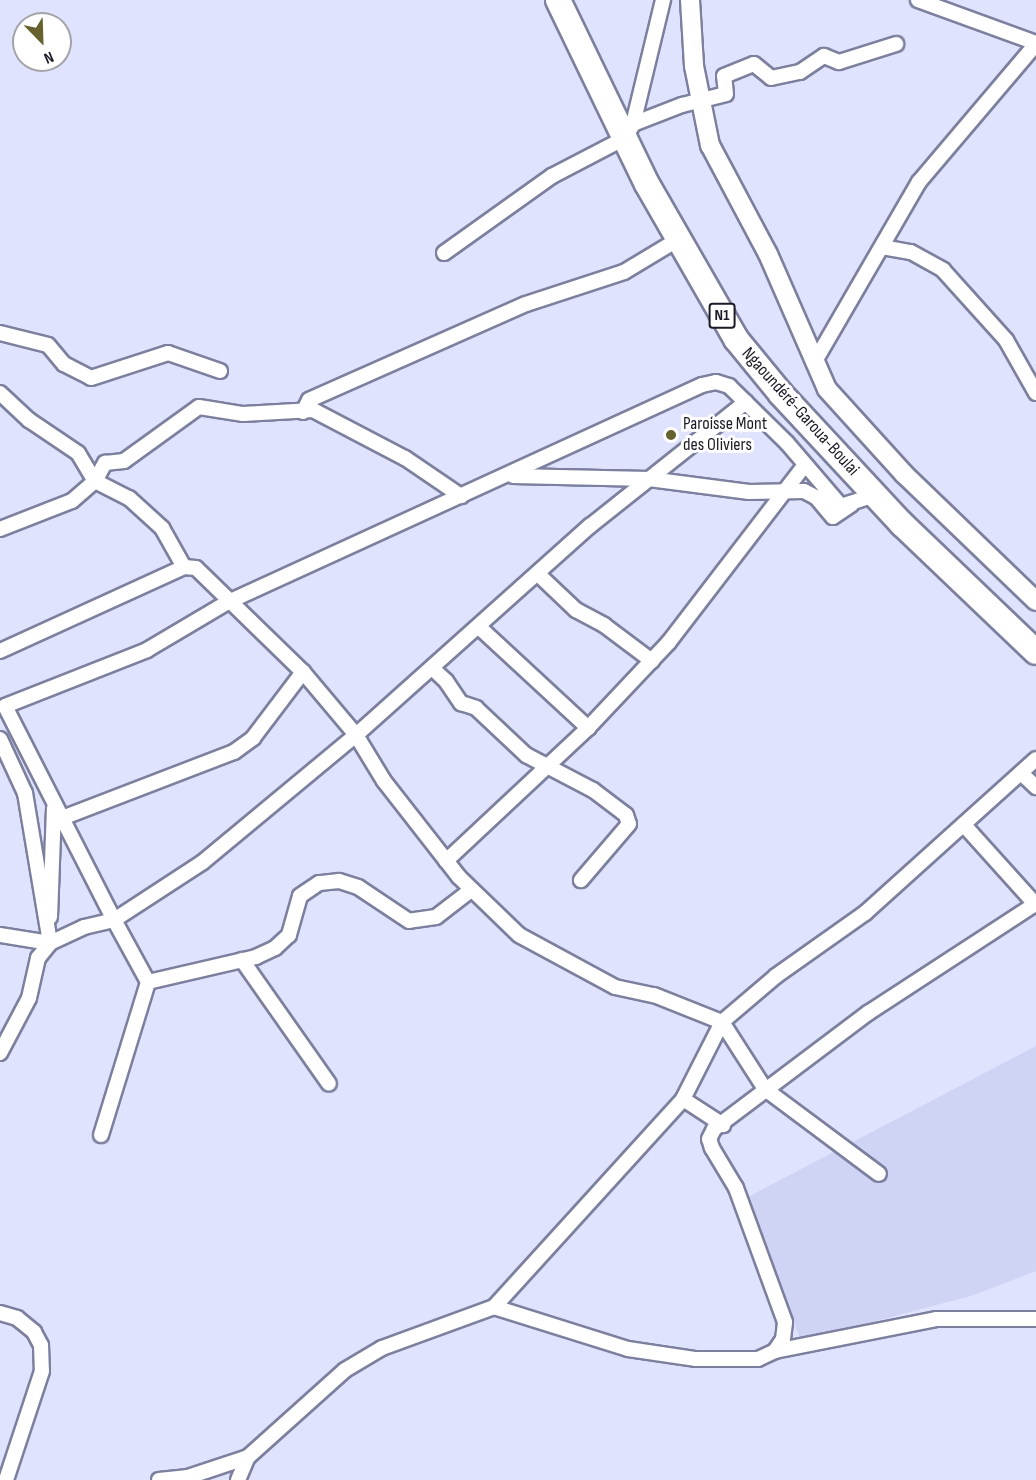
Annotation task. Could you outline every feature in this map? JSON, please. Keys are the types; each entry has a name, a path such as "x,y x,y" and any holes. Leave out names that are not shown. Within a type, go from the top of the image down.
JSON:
{"highway":[{"name":"Ngaoundéré-Garoua-Boulai","path":"558,0 629,131 677,240 736,339 781,394 875,495 1036,652"}],"street":[{"path":"629,131 663,0"},
{"path":"690,0 694,66 710,145 768,254 827,389 847,414 1036,601"},
{"path":"814,363 918,182 1036,43 919,0"},
{"path":"444,254 552,176 629,131 702,101 726,94 724,76 754,64 771,78 800,72 824,56 838,62 896,44"},
{"path":"303,412 309,400 526,304 624,272 677,240"},
{"path":"882,246 911,252 942,270 1006,340 1036,393"},
{"path":"0,333 48,345 64,364 91,378 168,352 220,371"},
{"path":"101,1135 148,982 4,706 147,650 228,602 430,507 509,476 702,386 716,382 729,386 746,402 840,506 851,505"},
{"path":"0,393 29,420 78,453 95,481 129,498 162,528 184,567"},
{"path":"0,1053 29,998 38,958 50,944 75,931 114,920 203,862 356,735 648,479 746,402"},
{"path":"0,529 72,501 95,481 105,463 124,460 199,407 243,414 303,412 324,414 382,449 405,458 461,496"},
{"path":"446,861 588,728 652,661 715,588 761,527 784,490 805,465"},
{"path":"509,476 648,479 749,492 804,491 816,497 832,517 851,505 875,495"},
{"path":"0,651 184,567 196,568 228,602 303,672 356,735 384,781 446,861 471,890 530,945 615,987 665,999 722,1022 765,1089 879,1174"},
{"path":"539,575 576,610 604,625 652,661"},
{"path":"479,627 588,728"},
{"path":"432,668 461,703 476,708 526,755 593,790 629,819 581,880"},
{"path":"62,818 234,753 253,738 303,672"},
{"path":"0,739 25,793 50,944"},
{"path":"159,1480 188,1477 248,1456 345,1370 382,1348 494,1307 683,1099 722,1022 776,976 865,913 1036,759"},
{"path":"1021,773 1036,787"},
{"path":"50,944 56,819 52,799"},
{"path":"775,1351 783,1339 784,1322 736,1188 709,1139 714,1129 723,1125 765,1089 868,1013 1036,904 964,825"},
{"path":"148,982 242,960 275,948 289,935 300,896 319,883 339,881 358,887 409,921 436,917 471,890"},
{"path":"0,935 50,944"},
{"path":"242,960 329,1084"},
{"path":"683,1099 723,1125"},
{"path":"494,1307 628,1349 696,1359 758,1359 775,1351 936,1319 1036,1319"},
{"path":"0,1313 17,1318 34,1332 41,1345 42,1371 6,1480"},
{"path":"238,1480 248,1456"}],"shaded area":[{"path":"1036,1046 1036,1271 974,1295 801,1341 746,1198"}],"place":[{"name":"Paroisse Mont des Oliviers","path":"671,435"}]}
